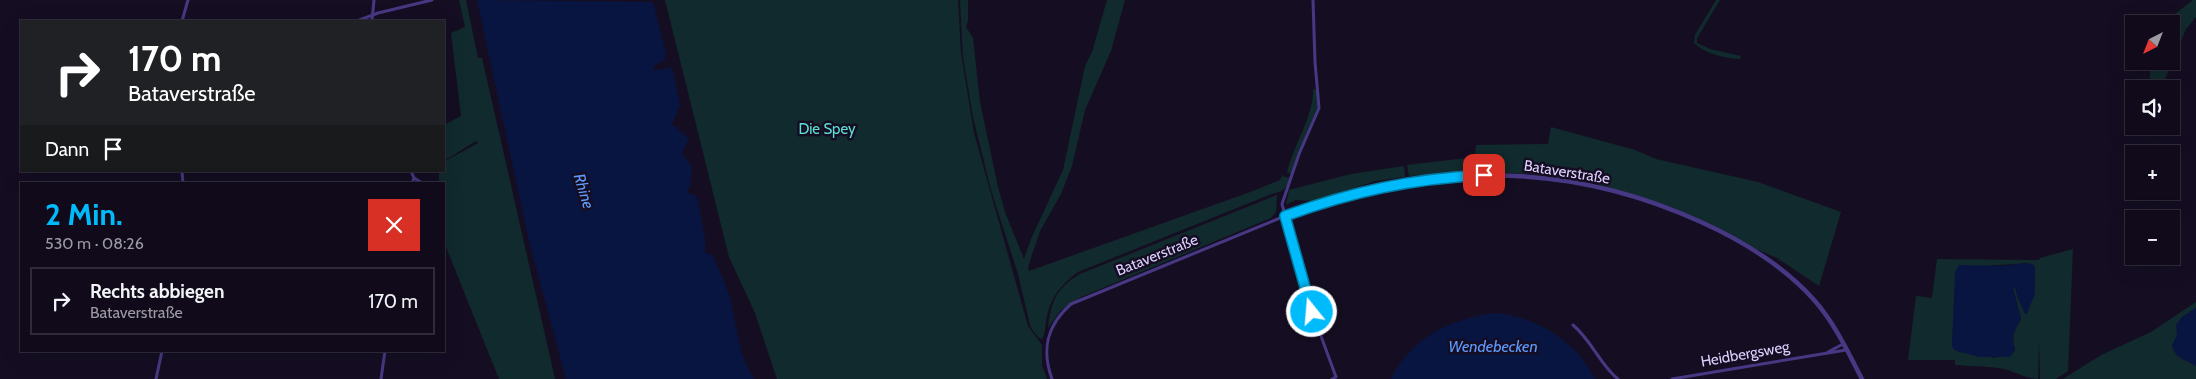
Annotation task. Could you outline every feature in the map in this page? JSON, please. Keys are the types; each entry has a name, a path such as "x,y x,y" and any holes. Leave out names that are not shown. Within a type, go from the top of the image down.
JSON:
{"street":[{"path":"182,20 188,0"},
{"path":"372,20 374,0"},
{"path":"360,20 432,0"},
{"path":"1313,0 1319,108 1303,142 1283,199 1285,216 1307,298 1336,377 1332,379"},
{"path":"411,172 414,178 421,182"},
{"name":"Bataverstraße","path":"1052,379 1046,360 1048,337 1056,319 1072,304 1285,216 1363,190 1425,179 1484,175 1530,177 1593,186 1626,194 1671,209 1710,226 1754,251 1776,266 1804,290 1824,312 1843,344"},
{"path":"413,182 414,178"},
{"path":"1573,325 1591,343 1618,379"},
{"path":"1843,344 1862,379"},
{"name":"Heidbergsweg","path":"1822,354 1843,344"},
{"name":"Heidbergsweg","path":"1672,379 1846,350"},
{"path":"156,379 162,352"},
{"path":"381,379 385,352"}],"green space":[{"path":"459,0 466,0 478,58 482,58 555,379 499,379 445,244 445,182 439,182 439,172 445,172 445,162 447,160 478,143 476,141 445,160 445,124 461,116 451,33 465,27"},
{"name":"Die Spey","path":"665,0 958,0 961,53 974,133 1028,326 1042,345 1042,365 1047,379 777,379 755,313 729,257"},
{"path":"960,0 968,0 968,21 966,27 973,38 980,102 998,187 1005,212 1024,259 1031,239 1063,170 1085,66 1092,52 1107,0 1125,0 1111,51 1085,110 1072,166 1061,194 1040,231 1028,267 1029,271 1253,191 1280,180 1282,176 1290,178 1286,187 1280,192 1078,272 1054,296 1046,319 1045,332 1043,338 1040,339 1030,325 1018,274 991,190 973,117 963,57"},
{"path":"1716,0 1720,0 1697,38 1697,43 1710,49 1741,56 1740,59 1716,55 1694,43 1695,35"},
{"path":"2193,0 2196,0 2196,17 2186,29 2180,43 2180,15 2174,15"},
{"path":"2150,70 2169,70 2165,80 2150,80"},
{"path":"1313,89 1317,90 1317,109 1296,157 1291,174 1287,172 1307,120"},
{"path":"1551,127 1635,150 1656,159 1758,182 1841,212 1819,286 1777,258 1712,225 1671,207 1625,192 1595,184 1531,174 1481,172 1409,176 1407,165 1475,157 1476,145 1548,144"},
{"path":"1404,166 1405,177 1375,181 1314,201 1295,200 1286,205 1289,190 1351,174"},
{"path":"1277,195 1276,212 1271,218 1081,297 1061,310 1048,328 1056,296 1065,285 1080,274"},
{"path":"2073,249 2068,371 2056,379 2040,379 2039,341 2038,379 2004,369 1955,365 1955,360 1908,360 1916,296 1932,298 1937,259 2039,260 2040,258","holes":["2028,263 2034,297 2030,302 2018,299 2015,287 2013,288 2021,319 2014,334 2015,350 1995,358 1959,352 1952,345 1954,310 1983,266"]},
{"path":"2196,302 2196,308 2182,317 2177,337 2172,345 2178,356 2196,366 2196,379 2063,379 2101,355 2151,332"}],"water":[{"name":"Rhine","path":"477,0 653,2 666,54 664,61 655,65 653,71 670,67 673,71 680,105 672,124 689,139 682,153 692,167 690,186 687,192 697,197 705,238 705,252 713,256 726,288 744,359 754,379 566,379 529,241"},
{"path":"2028,263 2034,265 2035,268 2035,293 2027,314 2025,314 2015,287 2013,288 2021,319 2014,334 2015,350 2010,357 1979,357 1954,350 1952,346 1955,272 1959,265 2002,266"},
{"path":"2196,308 2196,366 2178,356 2172,345 2177,335 2176,325 2182,317"},
{"name":"Wendebecken","path":"1494,313 1525,319 1553,333 1577,353 1595,379 1391,379 1409,352 1434,333 1462,320"}],"route":[{"path":"1312,312 1285,216 1363,190 1425,179 1484,175"}]}
